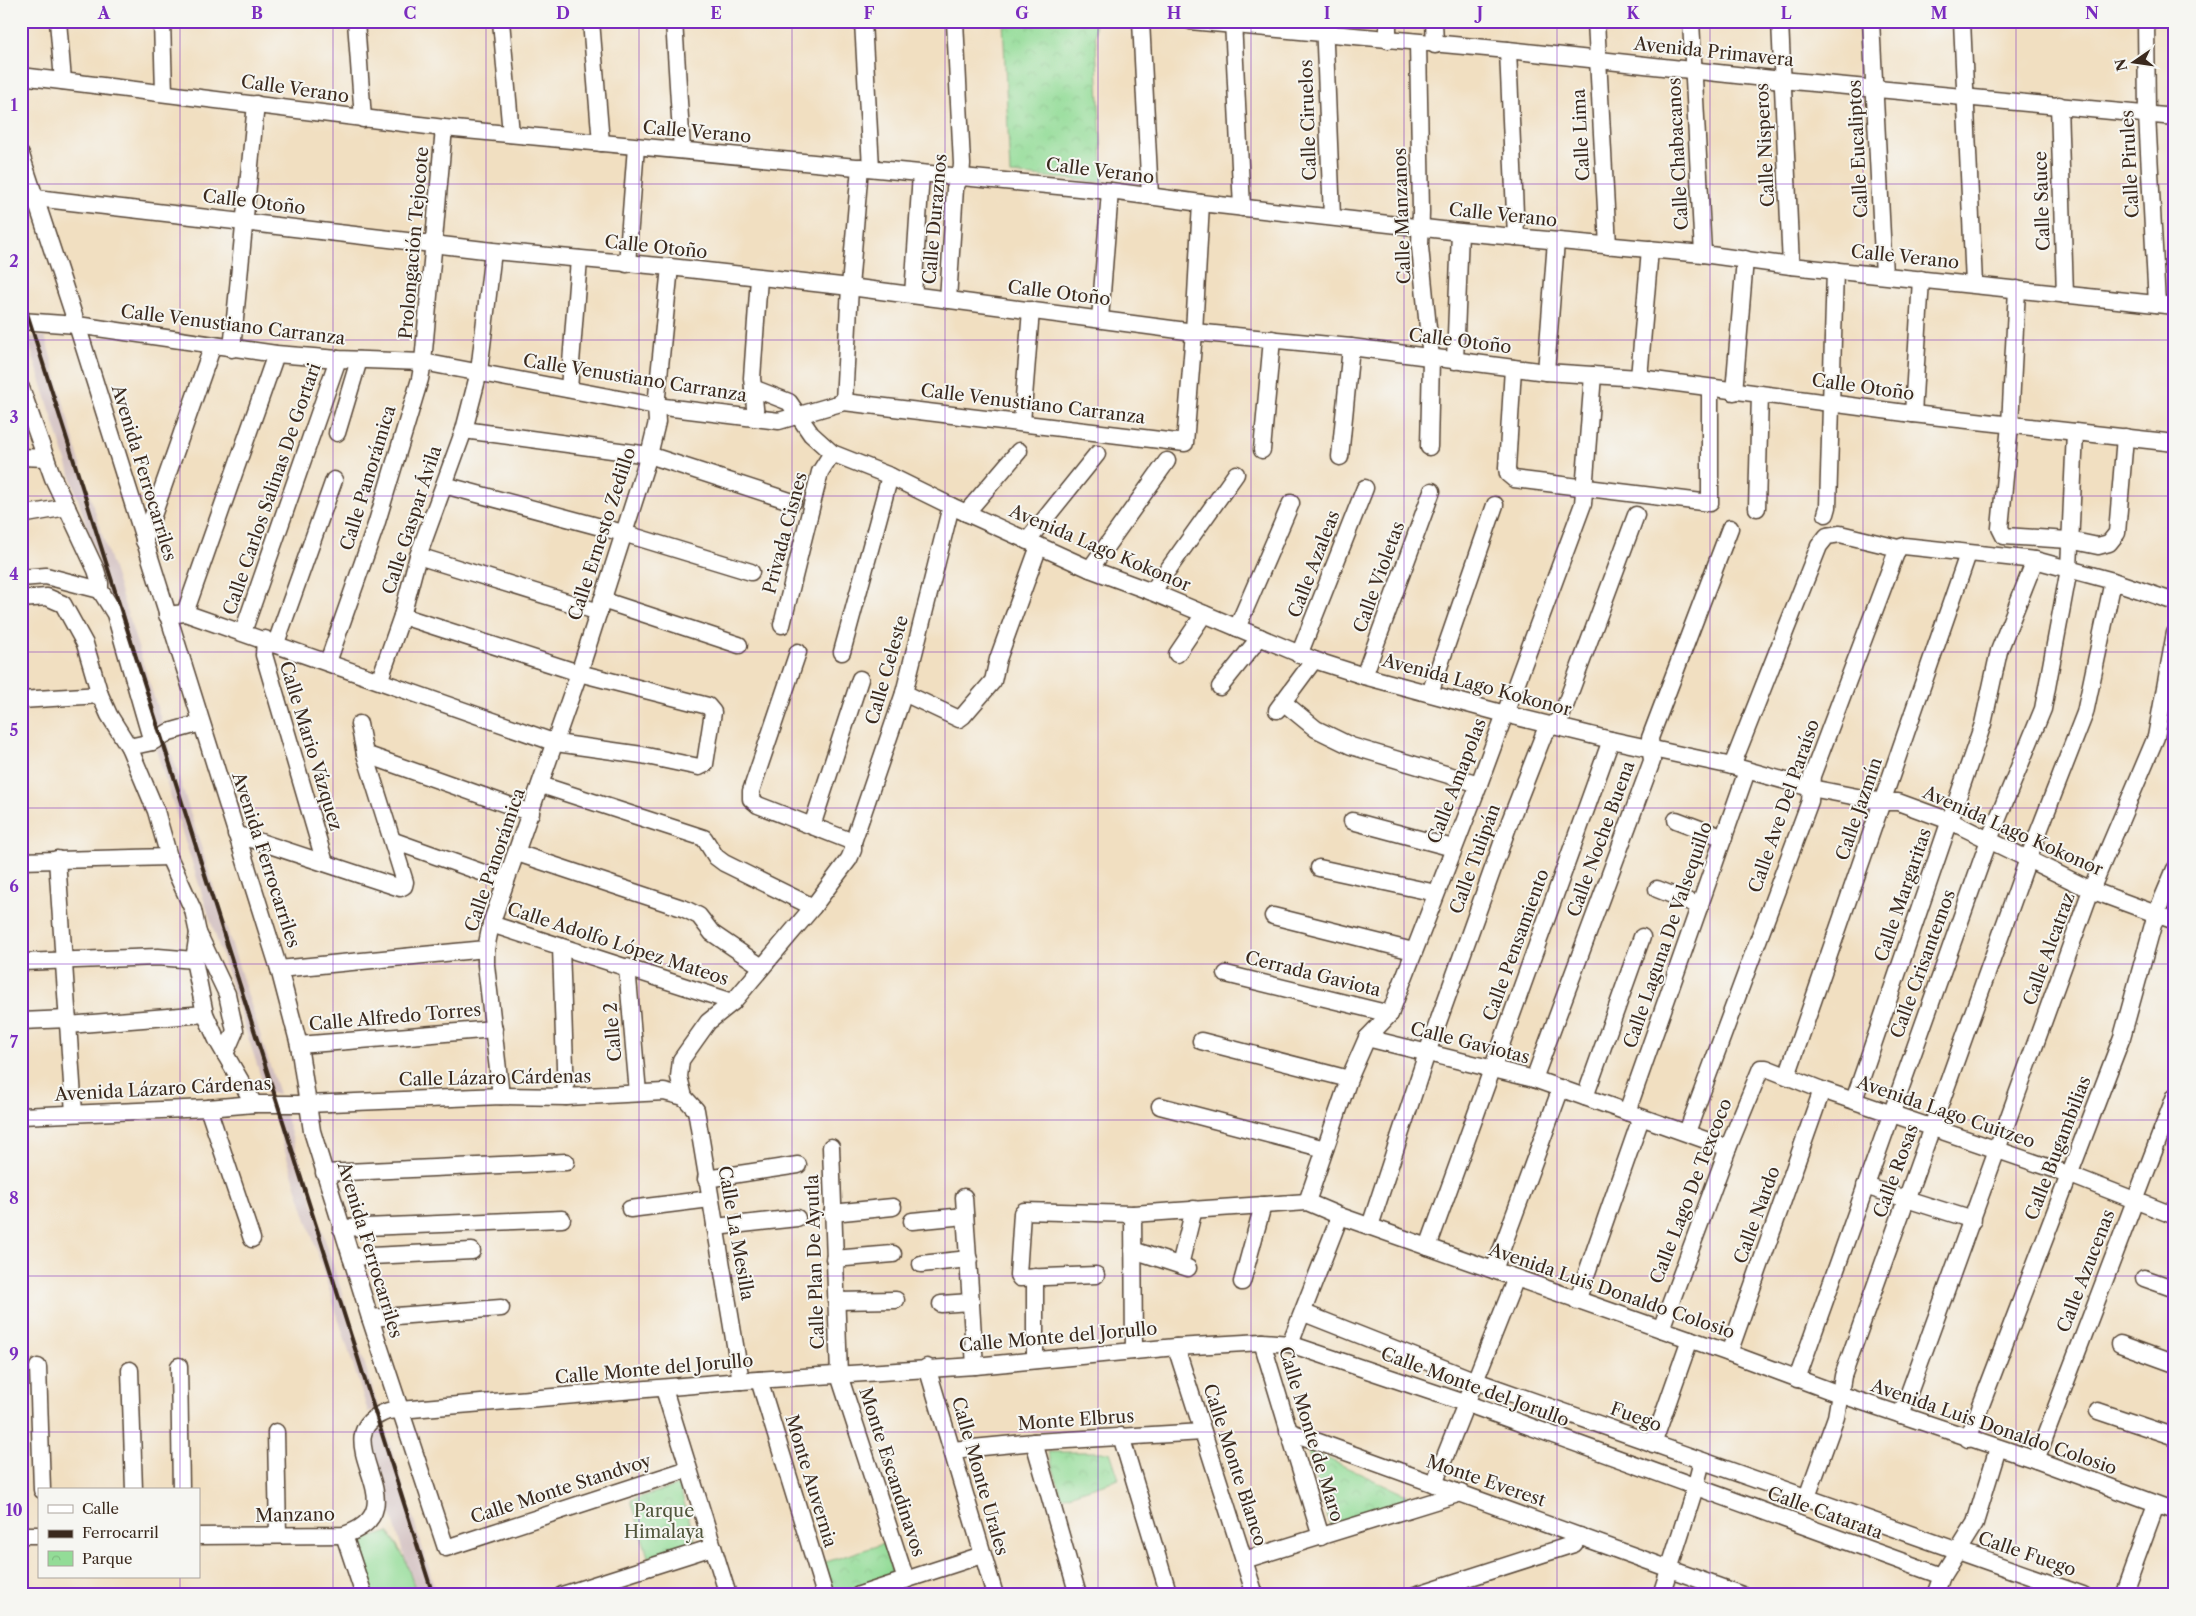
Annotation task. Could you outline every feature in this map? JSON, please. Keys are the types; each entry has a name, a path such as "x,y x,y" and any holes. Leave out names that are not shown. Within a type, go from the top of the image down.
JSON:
{"street":[{"path":"58,21 63,81"},
{"path":"162,21 164,94"},
{"path":"356,21 363,119"},
{"path":"501,21 511,134"},
{"path":"591,21 601,143"},
{"path":"674,21 682,150"},
{"path":"844,402 850,287 865,168 863,21"},
{"name":"Calle Duraznos","path":"948,300 955,188 961,176 955,21"},
{"path":"1141,21 1150,196"},
{"name":"Avenida Primavera","path":"1190,21 1324,28 1388,40 1508,50 1782,80 2175,117"},
{"path":"1388,21 1388,40"},
{"path":"1434,21 1435,44"},
{"name":"Calle Lima","path":"1596,21 1608,246"},
{"name":"Calle Chabacanos","path":"1691,21 1702,254"},
{"name":"Calle Nisperos","path":"1780,21 1791,266"},
{"name":"Calle Eucaliptos","path":"1871,21 1884,275"},
{"path":"1962,21 1974,284"},
{"name":"Calle Pirules","path":"2146,21 2148,115 2158,304"},
{"path":"1233,23 1242,208"},
{"name":"Calle Ciruelos","path":"1324,28 1332,217"},
{"name":"Calle Manzanos","path":"1418,43 1420,247 1431,358 1429,447"},
{"path":"1508,50 1516,237"},
{"name":"Calle Verano","path":"21,76 444,128 1110,191 1242,208 1421,226 1460,232 1702,254 1791,266 2175,306"},
{"path":"232,349 256,104"},
{"name":"Calle Sauce","path":"2058,105 2065,295"},
{"name":"Prolongación Tejocote","path":"424,362 444,128"},
{"path":"628,264 636,147"},
{"name":"Avenida Ferrocarriles","path":"21,155 77,325 279,969 299,1045 306,1104 324,1173 446,1548"},
{"path":"913,295 921,174"},
{"path":"1100,319 1110,191"},
{"name":"Calle Otoño","path":"36,198 244,220 493,251 670,267 850,287 1194,332 1351,347 1546,372 1639,378 1710,389 1912,414 2175,443"},
{"path":"1194,332 1200,203"},
{"path":"1455,361 1460,232"},
{"path":"1546,372 1556,241"},
{"path":"1639,378 1650,249"},
{"name":"Calle Gaspar Ávila","path":"380,679 402,616 418,556 464,430 479,372 493,251"},
{"path":"569,389 580,259"},
{"path":"1734,392 1745,259"},
{"name":"Calle Ernesto Zedillo","path":"579,673 649,456 656,422 670,267"},
{"path":"1826,514 1828,507 1835,270"},
{"path":"756,418 753,388 759,278"},
{"path":"1912,414 1921,279"},
{"path":"2017,289 2010,425 2000,528 2004,536 2069,554 2113,581 2175,602"},
{"path":"1022,422 1032,310"},
{"name":"Calle Venustiano Carranza","path":"21,321 77,325 276,354 338,359 424,362 656,406 779,421 844,402 1185,443 1194,332"},
{"path":"1262,450 1272,339"},
{"path":"144,540 213,344"},
{"path":"1340,457 1351,347"},
{"path":"185,613 276,354"},
{"name":"Calle Carlos Salinas De Gortari","path":"243,632 338,359"},
{"path":"337,433 359,360"},
{"name":"Calle Panorámica","path":"328,662 376,525 424,362"},
{"path":"1513,368 1508,474 1514,478 1585,495 1710,503 1710,389"},
{"name":"Calle Amapolas","path":"1367,1038 1390,1014 1479,784 1585,495 1593,375"},
{"name":"Avenida Lago Kokonor","path":"753,388 788,402 811,434 832,452 890,476 958,510 1090,569 1152,592 1306,658 1364,676 1553,726 1740,769 1811,788 1883,802 1898,802 1950,821 2091,890 2175,921"},
{"path":"1757,508 1760,394"},
{"path":"23,398 46,458 96,570 100,590 115,614 152,742"},
{"path":"464,430 649,456 794,502"},
{"name":"Calle Crisantemos","path":"1797,1379 1989,840 2043,709 2069,554 2075,432"},
{"path":"2069,554 2109,543 2117,533 2124,437"},
{"path":"958,510 1019,451"},
{"name":"Privada Cisnes","path":"782,625 820,472 832,452"},
{"path":"904,693 958,719 993,681 1033,543 1097,454"},
{"path":"21,457 46,458"},
{"path":"1090,569 1167,461"},
{"path":"1152,592 1236,474"},
{"path":"842,652 890,476"},
{"name":"Calle Mario Vázquez","path":"326,863 264,655 334,480"},
{"path":"444,485 623,533 752,572"},
{"name":"Calle Azaleas","path":"1365,488 1306,658 1280,706 1351,746 1479,784"},
{"name":"Calle Violetas","path":"1364,676 1432,491"},
{"path":"1237,628 1290,503"},
{"path":"1430,693 1495,504"},
{"path":"21,515 67,507"},
{"name":"Calle Celeste","path":"684,1097 679,1078 681,1060 708,1022 732,1002 812,907 849,859 853,850 853,842 904,693 958,510"},
{"name":"Calle Tulipán","path":"1370,1226 1427,1053 1510,821 1544,734 1561,717 1636,515"},
{"name":"Calle Noche Buena","path":"1534,1079 1652,761 1650,738 1730,528"},
{"name":"Calle Laguna De Valsequillo","path":"1577,1301 1700,906 1724,838 1740,769 1819,546 1827,536 1840,534 1898,548 1904,546 2035,560 2069,554"},
{"name":"Calle Ave Del Paraíso","path":"1687,1132 1810,801 1812,776 1898,548"},
{"name":"Calle Jazmín","path":"1788,1076 1968,554"},
{"path":"418,556 739,645"},
{"name":"Calle Margaritas","path":"1854,1100 1983,724 1999,651 2035,560"},
{"path":"21,578 46,576 100,590"},
{"name":"Calle Rosas","path":"1807,1497 1836,1417 1842,1376 2028,859 2084,713 2113,581"},
{"path":"21,599 48,597 63,604 85,644 100,695 109,715 128,747 156,811 169,857 193,910 198,933 227,994 235,1031 225,1054"},
{"path":"167,615 185,613 243,632 556,743 642,755 699,767 705,764 713,712 708,706 579,673 402,616"},
{"path":"1178,654 1204,614"},
{"name":"Calle Alcatraz","path":"1902,1415 2091,890 2156,737 2175,633"},
{"path":"1220,687 1260,637"},
{"path":"798,652 751,791 751,799 758,805 853,842"},
{"name":"Calle Panorámica","path":"501,1096 486,965 486,949 491,924 579,673"},
{"path":"812,826 860,679"},
{"path":"21,700 100,695"},
{"path":"128,747 152,742 170,732 201,723"},
{"path":"236,834 400,888 404,886 405,882 394,841 365,754 359,724"},
{"name":"Calle Pensamiento","path":"1428,1247 1611,740"},
{"path":"365,754 531,813"},
{"path":"541,785 704,838 716,857 724,863 812,907"},
{"path":"1676,820 1724,838"},
{"path":"1352,821 1453,848"},
{"path":"394,841 506,881"},
{"path":"516,853 557,865 699,916 712,933 762,967"},
{"path":"21,861 169,857"},
{"path":"57,859 74,1113"},
{"path":"1319,868 1436,893"},
{"name":"Calle Bugambilias","path":"1968,1439 2068,1174 2122,1038 2156,914 2175,868"},
{"path":"1657,889 1700,906"},
{"path":"1273,916 1413,951"},
{"name":"Calle Adolfo López Mateos","path":"491,924 732,1002"},
{"path":"198,933 194,960 206,1014 225,1054 254,1104"},
{"path":"1585,1097 1642,937"},
{"path":"562,947 566,1097"},
{"path":"279,969 486,949"},
{"path":"21,962 158,957 194,960"},
{"name":"Calle 2","path":"627,967 638,1093"},
{"name":"Cerrada Gaviota","path":"1226,974 1390,1014"},
{"path":"21,1021 68,1022 206,1014"},
{"name":"Calle Alfredo Torres","path":"299,1045 494,1029"},
{"path":"1307,1202 1349,1079 1367,1038"},
{"name":"Calle Gaviotas","path":"1367,1038 1534,1079 1728,1148"},
{"path":"1200,1041 1349,1079"},
{"name":"Avenida Lago Cuitzeo","path":"1761,1068 1766,1068 1822,1090 2068,1174 2175,1216"},
{"name":"Calle Lago De Texcoco","path":"1661,1329 1728,1148 1761,1068"},
{"path":"1494,1270 1561,1088"},
{"name":"Calle Nardo","path":"1729,1353 1822,1090"},
{"name":"Calle Lázaro Cárdenas","path":"306,1104 501,1096 566,1097 664,1092 684,1097"},
{"name":"Calle Azucenas","path":"2036,1460 2175,1096"},
{"name":"Calle La Mesilla","path":"684,1097 696,1110 741,1381"},
{"name":"Avenida Lázaro Cárdenas","path":"21,1116 208,1108 254,1104 306,1104"},
{"path":"1160,1106 1325,1149"},
{"path":"208,1108 252,1239"},
{"name":"Calle Plan De Ayutla","path":"831,1147 839,1376"},
{"path":"324,1173 566,1162"},
{"path":"706,1179 798,1166"},
{"path":"1865,1186 1973,1220"},
{"path":"964,1197 975,1366"},
{"path":"630,1209 710,1199"},
{"name":"Avenida Luis Donaldo Colosio","path":"1035,1278 1020,1278 1018,1275 1022,1213 1024,1211 1133,1214 1307,1202 1340,1216 1577,1301 1690,1339 1968,1439 2036,1460 2175,1511"},
{"path":"1242,1282 1263,1205"},
{"path":"832,1213 893,1208"},
{"path":"1133,1250 1184,1267 1194,1209"},
{"path":"1133,1214 1134,1351"},
{"path":"912,1221 965,1216"},
{"path":"1290,1344 1304,1313 1340,1216"},
{"path":"715,1227 797,1218"},
{"path":"341,1228 562,1219"},
{"path":"350,1257 472,1250"},
{"path":"834,1259 893,1254"},
{"path":"921,1264 969,1259"},
{"path":"1035,1360 1035,1278 1096,1275"},
{"path":"1434,1484 1516,1278"},
{"path":"2144,1278 2175,1289"},
{"path":"836,1302 896,1300"},
{"path":"941,1304 971,1302"},
{"path":"370,1318 501,1308"},
{"name":"Fuego","path":"1304,1313 1476,1381 1958,1552"},
{"path":"1653,1444 1690,1339"},
{"name":"Calle Monte del Jorullo","path":"400,1410 741,1381 839,1376 927,1367 975,1366 1176,1347 1262,1342 1290,1344 1465,1404 1695,1488"},
{"name":"Calle Monte de Maro","path":"1262,1342 1321,1537"},
{"path":"2120,1344 2175,1364"},
{"name":"Calle Monte Blanco","path":"1176,1347 1255,1595"},
{"path":"179,1366 181,1488"},
{"path":"38,1367 42,1488"},
{"name":"Calle Monte Urales","path":"927,1367 995,1595"},
{"path":"130,1370 134,1488"},
{"name":"Monte Escandinavos","path":"839,1376 906,1580"},
{"name":"Monte Auvernia","path":"759,1380 825,1595"},
{"path":"664,1388 728,1595"},
{"name":"Manzano","path":"200,1536 344,1534 357,1530 369,1520 377,1506 376,1491 364,1454 362,1441 365,1429 376,1415 400,1410"},
{"path":"2098,1411 2175,1437"},
{"name":"Monte Everest","path":"1288,1431 1742,1595"},
{"path":"276,1432 278,1535"},
{"name":"Monte Elbrus","path":"952,1450 1034,1442 1203,1432"},
{"path":"1121,1436 1169,1595"},
{"path":"1034,1442 1078,1595"},
{"path":"1934,1595 1942,1576 1975,1524 1998,1448"},
{"path":"1661,1595 1702,1461"},
{"name":"Calle Monte Standvoy","path":"446,1548 688,1469"},
{"name":"Calle Catarata","path":"1695,1488 1942,1576"},
{"path":"1244,1560 1461,1493"},
{"path":"2122,1595 2156,1505"},
{"path":"344,1534 364,1595"},
{"path":"21,1535 38,1535"},
{"path":"1415,1595 1574,1544 1580,1536"},
{"path":"562,1595 713,1547"},
{"name":"Calle Fuego","path":"1958,1552 2083,1595"},
{"path":"859,1595 982,1555"}],"shaded area":[{"path":"45,336 84,477 164,729 151,732 27,337"},
{"path":"167,739 279,1094 266,1093 176,813 154,743"},
{"path":"283,1108 379,1409 368,1412 272,1110"},
{"path":"382,1419 437,1595 417,1595 405,1559 373,1453 371,1422"}],"green space":[{"path":"1003,21 1095,23 1103,182 1010,174"},
{"path":"1307,1449 1421,1502 1331,1528"},
{"path":"1048,1452 1110,1452 1119,1479 1062,1497"},
{"name":"Parque Himalaya","path":"679,1485 696,1543 648,1557 631,1500"},
{"path":"389,1532 405,1559 417,1595 367,1595 352,1546 363,1540"},
{"path":"883,1544 893,1575 833,1594 823,1563"}],"railway":[{"path":"21,294 433,1595"}]}
